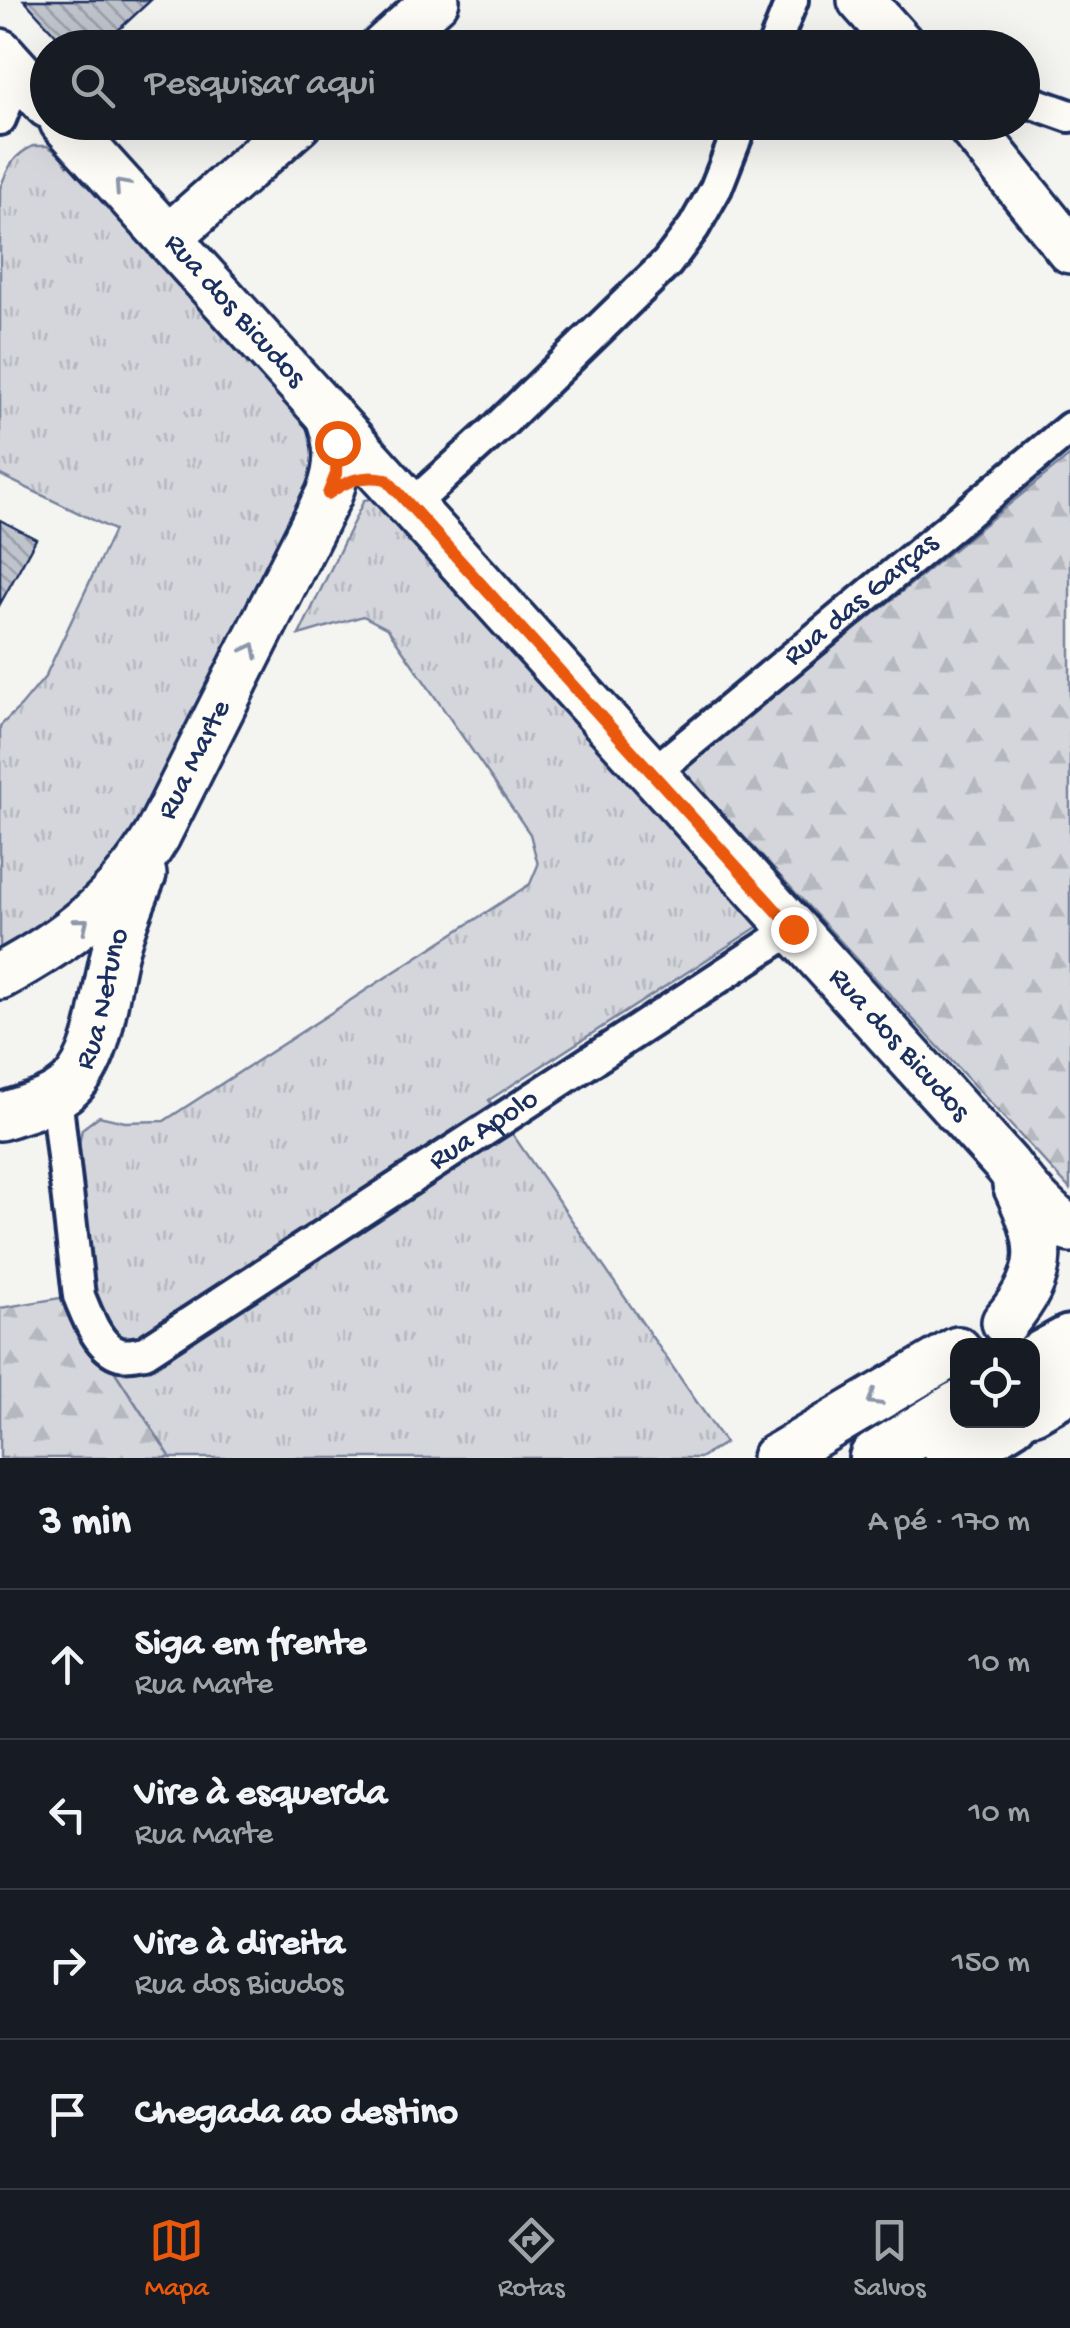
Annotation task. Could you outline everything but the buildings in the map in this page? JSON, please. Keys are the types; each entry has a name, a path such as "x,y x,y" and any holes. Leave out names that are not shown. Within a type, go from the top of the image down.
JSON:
{"main road":[{"path":"402,30 436,0"},
{"path":"861,0 888,30"},
{"name":"Rua dos Bicudos","path":"80,140 1044,1208 1070,1229"},
{"path":"168,238 279,140"},
{"path":"981,140 1070,250"},
{"name":"Rua Marte","path":"0,976 45,951 88,919 130,877 157,836 328,494 336,474 338,453 328,414"},
{"path":"328,494 354,479 374,476 398,492"},
{"name":"Rua Netuno","path":"19,1107 70,1086 89,1058 120,934 157,836"},
{"name":"Rua dos Bicudos","path":"1007,1166 1037,1237 1038,1259 1026,1293 1020,1338"},
{"path":"1022,1338 1070,1282"},
{"path":"1040,1341 1070,1340"},
{"path":"775,1458 950,1355"},
{"path":"1040,1403 1070,1386"},
{"path":"875,1458 950,1412"},
{"path":"951,1458 999,1428"}],"street":[{"path":"780,30 792,0"},
{"path":"0,119 22,77"},
{"path":"1040,106 1070,116"},
{"path":"398,492 552,376 667,263 694,228 716,188 735,140"},
{"name":"Rua das Garças","path":"652,774 1070,428"},
{"name":"Rua Apolo","path":"19,1107 89,1320 114,1352 145,1352 793,929"}],"green space":[{"path":"33,146 47,146 58,153 308,414 324,453 135,854 0,960 0,726 45,677 114,530 0,475 0,188 12,163"},
{"path":"1070,455 1070,1189 682,770"},
{"path":"385,496 765,922 489,1100 725,1443 700,1458 171,1458 66,1297 82,1129 99,1116 125,1122 164,1121 530,884 538,865 530,834 388,629 363,616 299,635 364,500"},
{"path":"66,1297 171,1458 0,1458 0,1308"}],"route":[{"path":"337,443 336,474 328,494 354,479 386,479 793,929"}]}
